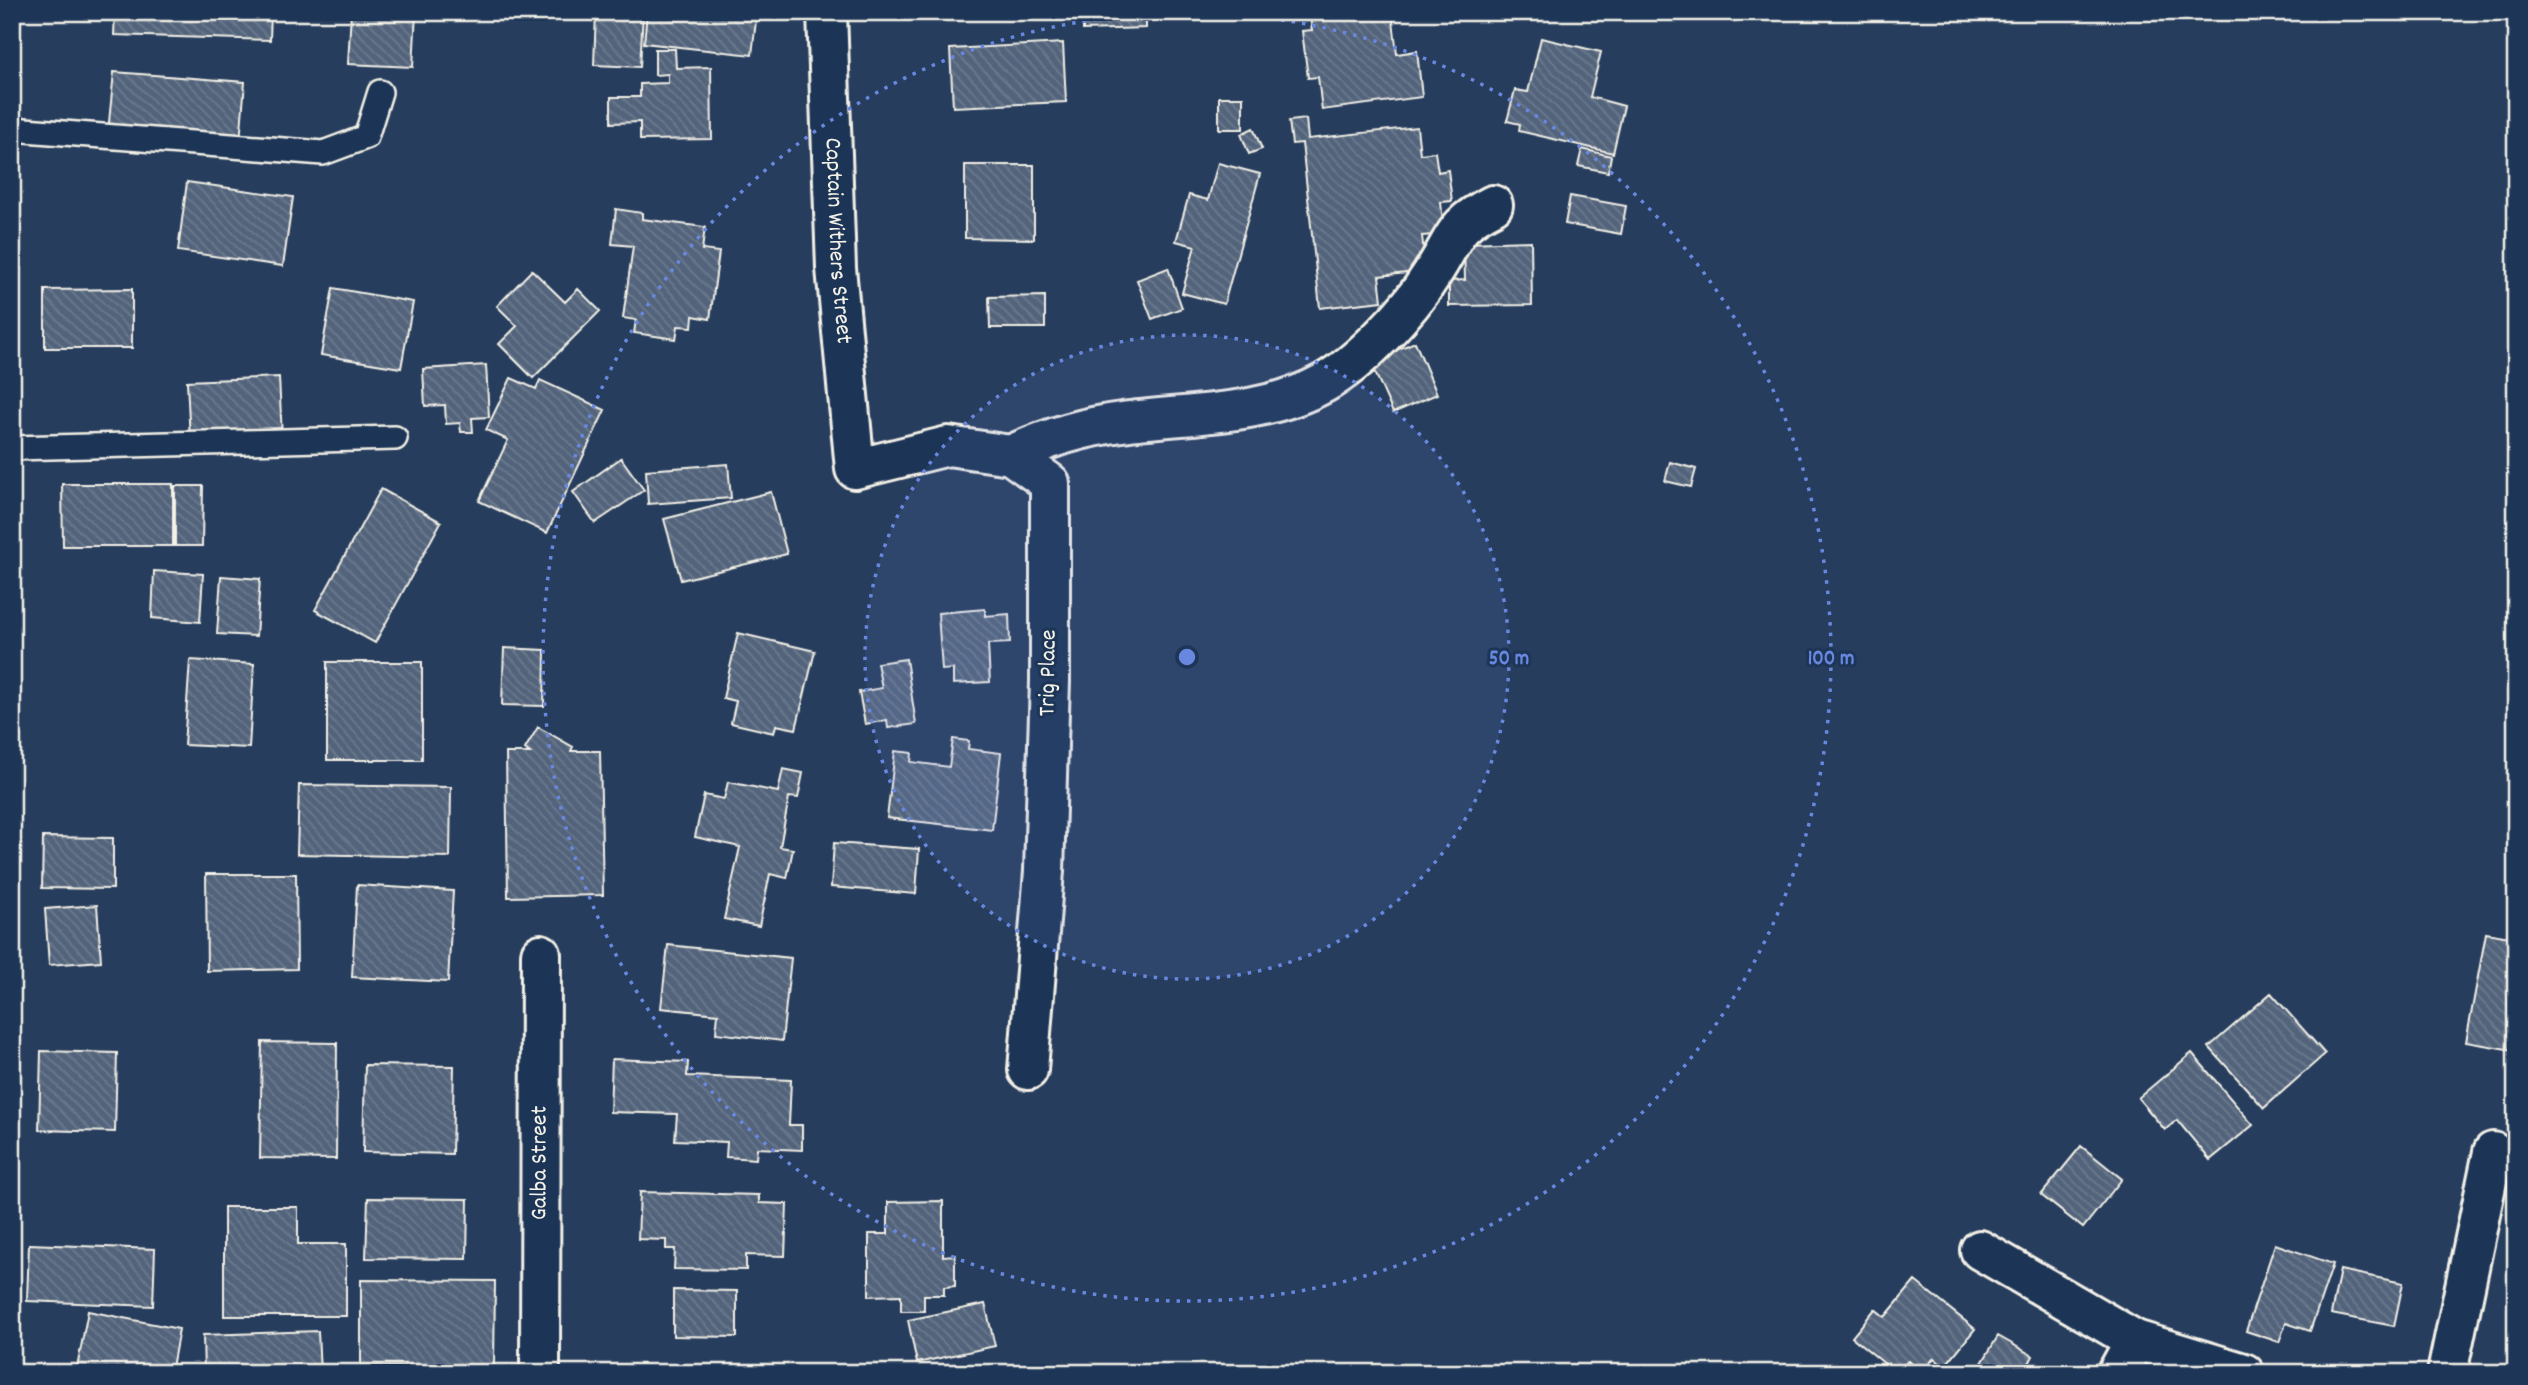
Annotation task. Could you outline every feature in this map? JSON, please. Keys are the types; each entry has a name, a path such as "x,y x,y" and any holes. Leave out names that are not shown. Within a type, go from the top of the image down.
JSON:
{"street":[{"name":"Captain Withers Street","path":"827,12 836,268 855,469"},
{"path":"1011,454 1052,435 1120,422 1277,402 1325,383 1366,350 1404,310 1433,274 1451,238 1467,219 1493,205"},
{"name":"Trig Place","path":"855,469 948,446 1011,454 1050,483 1050,681 1044,857 1028,1070"},
{"name":"Galba Street","path":"541,954 541,1373"},
{"path":"2447,1373 2493,1152"},
{"path":"1980,1250 2135,1340 2244,1373"},
{"path":"2117,1373 2135,1340"}],"lane":[{"path":"12,129 323,153 366,137 380,92"},
{"path":"12,448 395,438"}],"building":[{"path":"115,12 271,12 270,40 114,35"},
{"path":"351,12 416,12 413,67 348,64"},
{"path":"596,12 643,12 640,67 594,65"},
{"path":"647,12 757,12 752,55 644,43"},
{"path":"1083,12 1146,12 1146,28 1083,30"},
{"path":"1347,12 1392,12 1397,54 1417,51 1422,97 1322,110 1318,77 1308,78 1302,31 1312,30 1310,17"},
{"path":"1541,38 1601,52 1590,97 1624,106 1613,153 1519,131 1520,124 1507,121 1515,90 1528,92"},
{"path":"1063,43 1066,102 953,107 950,49"},
{"path":"655,49 675,49 676,68 711,67 712,139 640,140 640,122 611,123 611,97 640,97 640,84 668,83 668,74 655,75"},
{"path":"114,72 245,82 240,142 108,132"},
{"path":"1219,97 1243,97 1243,129 1219,129"},
{"path":"1306,119 1308,139 1417,127 1420,154 1435,152 1438,172 1448,170 1452,201 1441,202 1444,234 1422,236 1426,271 1379,276 1382,301 1320,308 1302,143 1292,144 1289,121"},
{"path":"1253,128 1262,149 1249,154 1241,134"},
{"path":"1582,149 1611,156 1608,172 1578,166"},
{"path":"1218,163 1260,174 1224,304 1182,293 1195,246 1176,241 1189,195 1208,200"},
{"path":"965,165 1034,165 1034,239 965,238"},
{"path":"187,182 293,197 283,266 178,251"},
{"path":"1570,196 1626,206 1621,234 1565,224"},
{"path":"616,209 642,213 642,219 705,227 702,250 719,252 710,319 693,316 692,327 678,326 676,339 634,333 636,320 623,318 633,246 612,244"},
{"path":"1531,241 1532,305 1449,306 1449,281 1465,280 1464,243"},
{"path":"1168,268 1182,308 1152,319 1137,280"},
{"path":"532,270 565,302 578,289 600,311 533,378 499,344 517,326 497,306"},
{"path":"333,288 413,302 401,368 321,355"},
{"path":"132,289 132,348 45,348 45,290"},
{"path":"1045,296 1045,328 990,328 989,297"},
{"path":"1415,342 1437,394 1393,413 1370,361"},
{"path":"486,365 489,417 472,418 473,432 461,432 460,423 446,424 445,405 425,406 423,369"},
{"path":"279,377 282,437 190,441 187,381"},
{"path":"511,378 536,389 540,380 605,410 547,533 479,501 508,440 486,430"},
{"path":"621,458 644,490 595,523 573,492"},
{"path":"1670,462 1696,469 1691,487 1665,481"},
{"path":"728,464 731,498 648,504 646,470"},
{"path":"62,484 173,484 173,546 63,546"},
{"path":"175,486 203,486 202,546 175,546"},
{"path":"381,489 441,522 375,643 315,610"},
{"path":"771,492 787,554 681,580 664,519"},
{"path":"154,571 203,574 200,622 152,618"},
{"path":"221,576 260,579 256,636 217,634"},
{"path":"985,609 985,616 1009,614 1010,643 988,644 990,682 953,684 953,669 942,670 938,613"},
{"path":"738,633 815,651 796,729 776,725 774,733 731,723 736,701 723,698"},
{"path":"504,648 545,650 544,706 502,705"},
{"path":"906,659 916,724 888,728 887,720 865,724 859,692 882,688 877,663"},
{"path":"190,660 254,664 249,748 184,745"},
{"path":"327,662 422,662 422,760 327,760"},
{"path":"538,727 573,747 571,751 600,751 603,895 508,897 506,753 530,753 525,749"},
{"path":"953,739 969,741 968,749 1001,753 992,830 887,818 895,751 912,753 911,762 949,767"},
{"path":"783,769 803,773 798,798 789,797 780,847 793,849 787,878 770,874 759,926 724,919 740,847 695,837 704,795 724,799 728,782 778,792"},
{"path":"299,785 451,787 450,857 297,854"},
{"path":"43,837 113,838 113,889 42,888"},
{"path":"834,843 919,849 916,894 831,887"},
{"path":"206,874 296,874 297,969 207,971"},
{"path":"357,885 453,891 448,982 352,977"},
{"path":"97,905 101,961 49,965 45,909"},
{"path":"2486,933 2516,938 2513,1050 2466,1042"},
{"path":"668,945 791,958 782,1041 716,1033 718,1014 661,1008"},
{"path":"2271,993 2325,1054 2264,1108 2209,1047"},
{"path":"262,1042 337,1043 336,1159 260,1158"},
{"path":"41,1051 117,1053 115,1132 39,1130"},
{"path":"2192,1053 2253,1125 2210,1160 2177,1120 2165,1130 2138,1098"},
{"path":"612,1059 688,1062 687,1076 791,1080 789,1125 802,1125 802,1150 757,1148 756,1159 726,1157 727,1142 675,1140 677,1114 610,1112"},
{"path":"365,1065 454,1066 452,1154 363,1152"},
{"path":"2081,1146 2122,1179 2083,1228 2041,1195"},
{"path":"640,1192 759,1195 759,1203 787,1204 785,1256 746,1255 746,1270 674,1269 675,1249 666,1249 666,1240 638,1239"},
{"path":"368,1198 468,1199 467,1259 366,1258"},
{"path":"943,1201 943,1256 955,1255 955,1286 944,1287 944,1295 924,1295 924,1311 901,1311 901,1295 869,1296 869,1234 888,1234 888,1202"},
{"path":"224,1207 298,1207 298,1244 346,1244 346,1316 224,1316"},
{"path":"29,1244 155,1249 153,1306 27,1301"},
{"path":"2275,1244 2333,1264 2310,1331 2286,1323 2279,1342 2246,1331"},
{"path":"2340,1270 2403,1283 2394,1326 2331,1314"},
{"path":"361,1280 495,1281 494,1367 361,1366"},
{"path":"1915,1281 1975,1329 1944,1367 1934,1358 1921,1373 1908,1361 1896,1373 1852,1337 1875,1309 1885,1317"},
{"path":"673,1290 737,1291 737,1337 673,1336"},
{"path":"985,1304 995,1346 917,1363 908,1320"},
{"path":"88,1311 179,1329 171,1373 76,1373"},
{"path":"318,1331 320,1373 204,1373 203,1335"},
{"path":"1998,1336 2033,1356 2027,1367 2037,1373 1976,1373"},
{"path":"1063,1366 1063,1373 1024,1373 1024,1368"}]}
